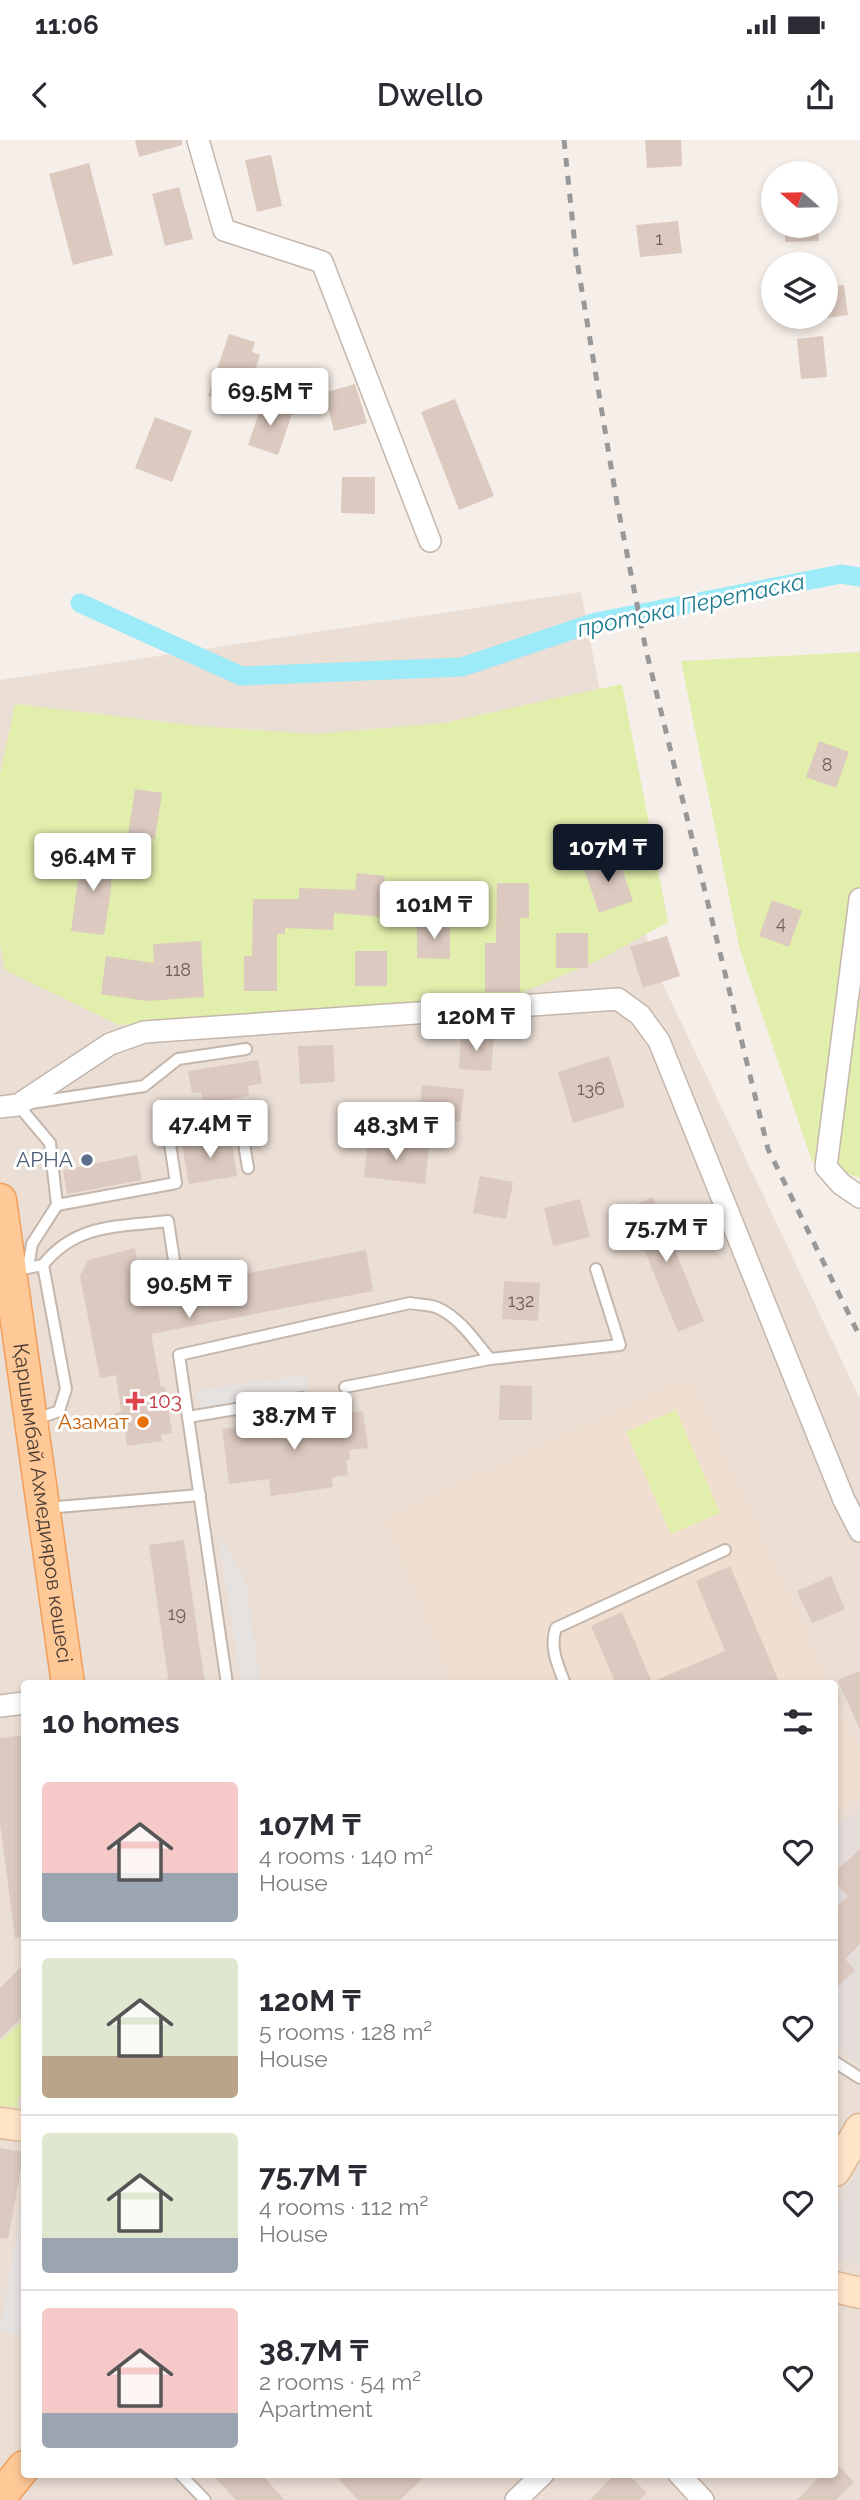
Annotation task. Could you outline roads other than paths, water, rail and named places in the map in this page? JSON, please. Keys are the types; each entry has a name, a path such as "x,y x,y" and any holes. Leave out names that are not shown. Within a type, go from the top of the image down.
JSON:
{"main road":[{"name":"Қаршымбай Ахмедияров көшесі","path":"0,1200 19,1269 31,1421 67,1680"},
{"path":"1,2493 21,2470"}],"street":[{"path":"198,140 223,230 322,262 430,541"},
{"path":"860,899 826,1167 841,1184 860,1197"},
{"path":"9,1106 110,1044 144,1032 618,999 640,1015 659,1041 839,1487 860,1531"},
{"path":"0,1706 21,1703"},
{"path":"0,2123 21,2126"},
{"path":"838,2166 860,2129"},
{"path":"838,2288 860,2293"},
{"path":"516,2500 538,2478"},
{"path":"683,2478 703,2500"}],"lane":[{"path":"9,1106 144,1086 178,1059 246,1049"},
{"path":"9,1106 50,1143 57,1205 19,1269"},
{"path":"57,1205 176,1184 168,1132 240,1119 248,1168"},
{"path":"19,1269 43,1265 54,1251 88,1231 168,1221 174,1260"},
{"path":"31,1421 59,1412 66,1389 43,1265"},
{"path":"345,1387 490,1359 620,1345 596,1269"},
{"path":"226,1680 179,1355 410,1303 437,1307 466,1331 490,1359"},
{"path":"188,1417 302,1398"},
{"path":"44,1509 200,1495"},
{"path":"564,1680 552,1639 556,1628 725,1550"},
{"path":"838,2064 860,2078"},
{"path":"184,2478 205,2500"}],"waterway":[{"name":"протока Перетаска","path":"80,603 241,676 462,667 596,622 841,574 860,577"}],"railway":[{"path":"564,140 576,255 617,503 646,650 768,1149 860,1337"}],"place":[{"name":"АРНА","path":"87,1160"},
{"name":"103","path":"135,1401"},
{"name":"Азамат","path":"143,1422"}]}
